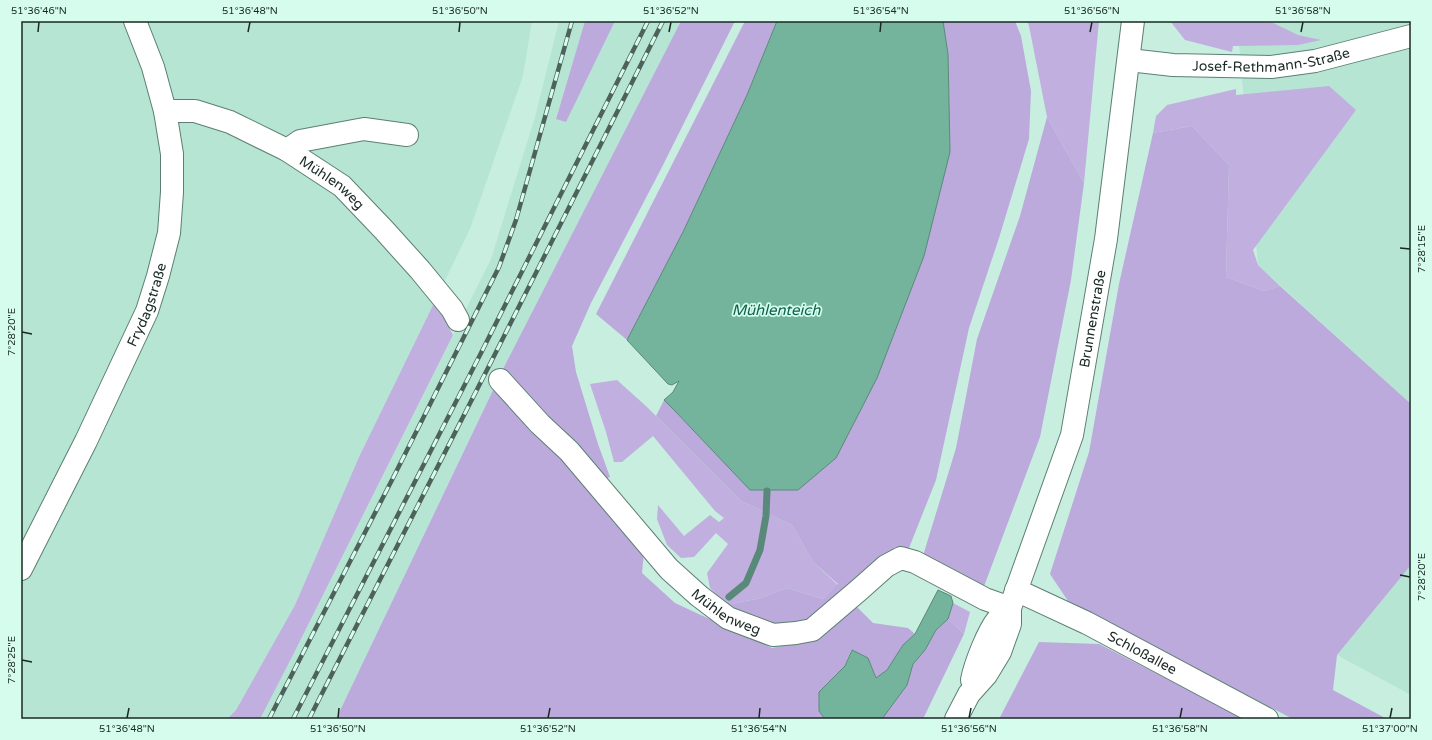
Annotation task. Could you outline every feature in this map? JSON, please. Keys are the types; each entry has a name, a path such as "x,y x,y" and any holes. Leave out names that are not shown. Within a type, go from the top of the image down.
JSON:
{"street":[{"name":"Frydagstraße","path":"21,569 102,406 146,311 158,276 169,233 172,192 172,154 165,112 153,67 135,21"},
{"name":"Brunnenstraße","path":"956,719 969,694 974,670 990,634 998,619 1013,599 1072,436 1106,239 1133,21"},
{"name":"Josef-Rethmann-Straße","path":"1129,60 1172,65 1271,67 1315,61 1411,36"},
{"name":"Mühlenweg","path":"165,112 195,111 230,122 288,150 342,186 420,270 452,309 458,320"},
{"path":"288,150 300,141 364,129 407,135"},
{"name":"Mühlenweg","path":"500,380 540,424 569,451 669,569 699,596 728,618 773,635 812,630 886,566 901,558 915,562 985,599 1013,599"},
{"name":"Schloßallee","path":"1013,599 1087,622 1267,719"}],"shaded area":[{"path":"21,21 532,21 523,76 470,229 359,457 295,605 236,710 227,719 21,719"},
{"path":"559,21 585,21 556,118 566,122 615,21 681,21 502,371 336,719 260,719 491,259 535,117"},
{"path":"585,21 615,21 566,122 556,119"},
{"path":"681,21 735,21 661,169 591,303 572,346 576,372 598,444 610,477 599,481 502,371"},
{"path":"745,21 777,21 747,95 683,232 627,340 596,314"},
{"path":"943,21 1015,21 1021,36 1031,91 1029,139 999,238 969,328 936,480 909,548 895,547 889,557 809,623 767,626 726,605 761,598 787,588 823,599 838,584 813,562 792,525 741,501 656,416 664,400 751,490 949,152 948,53"},
{"path":"1027,21 1099,21 1084,183 1047,117"},
{"path":"1170,21 1269,21 1298,35 1321,40 1298,45 1233,46 1232,52 1185,40"},
{"path":"1237,21 1411,21 1411,404 1258,265"},
{"path":"1329,86 1356,110 1253,250 1258,265 1280,286 1264,291 1226,277 1229,165 1192,126 1153,133 1156,116 1167,105 1236,89 1236,95"},
{"path":"1047,117 1084,183 1071,280 1040,437 983,589 922,559 956,448 977,339 1020,216"},
{"path":"1192,126 1229,165 1226,277 1264,291 1280,286 1411,404 1411,565 1337,655 1333,690 1387,719 1293,719 1068,601 1050,574 1089,452 1119,284 1153,133"},
{"path":"435,301 453,335 260,719 227,719 236,710 295,605 359,457"},
{"path":"617,380 647,407 741,501 792,525 813,562 838,585 823,599 787,588 761,598 726,605 710,588 707,573 728,544 716,533 694,557 681,558 667,545 657,519 658,505 684,536 710,515 719,522 724,518 715,511 653,436 622,462 614,462 590,384"},
{"path":"495,386 553,447 644,552 642,573 675,603 772,648 815,639 853,603 873,623 908,628 915,634 903,645 887,670 876,678 868,658 851,650 845,666 819,692 819,711 825,719 336,719"},
{"path":"1411,565 1411,695 1337,655"},
{"path":"953,603 970,612 964,634 948,619"},
{"path":"948,619 964,634 923,719 882,719 907,685 913,664 925,650 936,630"},
{"path":"1039,642 1099,644 1245,719 999,719"}],"water":[{"name":"Mühlenteich","path":"777,21 943,21 948,54 950,152 924,256 877,378 836,458 798,490 750,490 664,400 673,392 679,381 672,385 668,384 627,340 683,232 747,95"},
{"path":"938,590 951,596 953,603 948,619 936,630 925,650 913,664 907,685 882,719 825,719 819,711 819,692 845,666 852,650 868,658 876,678 887,670 903,645 915,634"}],"waterway":[{"path":"729,597 746,583 760,550 766,516 767,491"}],"railway":[{"path":"269,719 393,478 499,267 516,220 572,21"},
{"path":"293,719 480,355 648,21"},
{"path":"309,719 663,21"}]}
